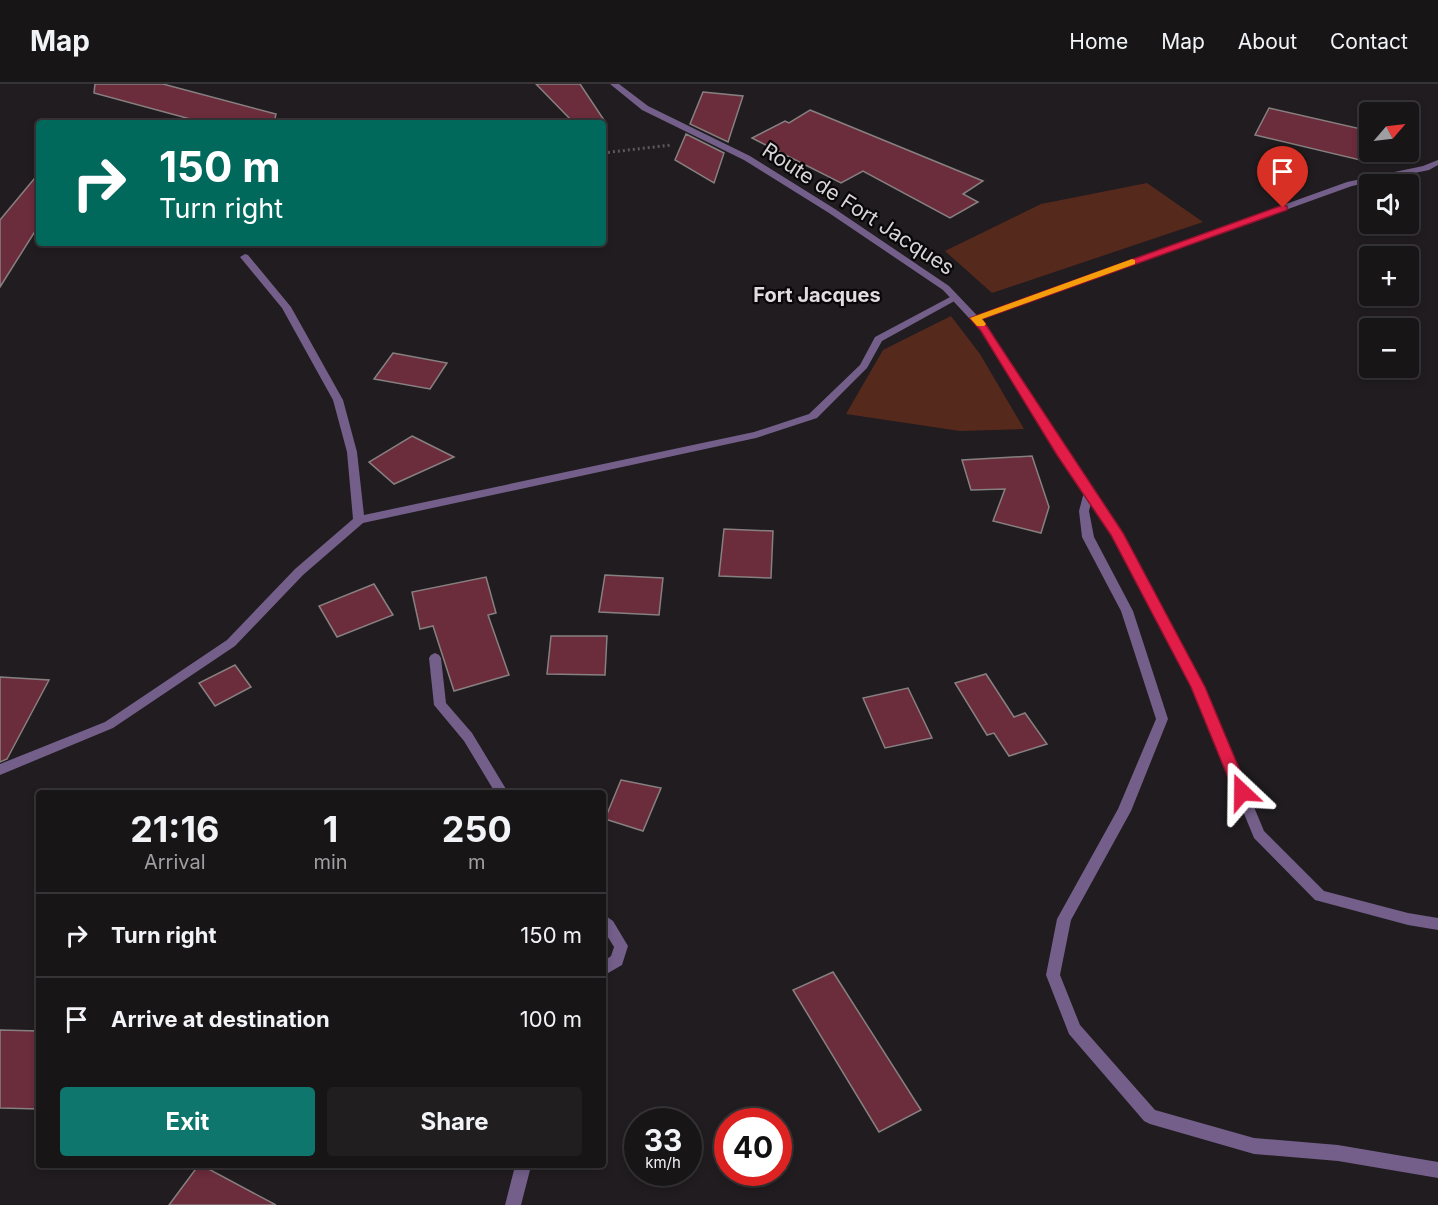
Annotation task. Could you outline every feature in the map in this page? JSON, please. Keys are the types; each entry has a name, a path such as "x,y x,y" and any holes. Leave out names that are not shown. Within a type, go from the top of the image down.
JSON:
{"street":[{"name":"Route de Fort Jacques","path":"614,84 645,108 747,158 882,243 946,288 956,298 985,329 1061,452 1116,533 1198,687 1259,834 1320,896 1408,919 1438,924"},
{"path":"975,318 1350,184 1426,168 1438,162"},
{"path":"245,257 286,307 338,400 352,452 359,520"},
{"path":"0,770 109,725 231,644 298,572 359,520 756,435 813,416 864,366 878,339 956,298"},
{"path":"1089,492 1084,511 1088,537 1127,611 1162,719 1125,811 1064,919 1053,975 1074,1029 1150,1116 1254,1146 1338,1153 1438,1170"},
{"path":"435,658 440,705 468,738 500,790"},
{"path":"606,924 621,946 617,960 606,968"},
{"path":"513,1205 521,1168"}],"path":[{"path":"606,153 712,141"}],"shaded area":[{"path":"1147,183 1203,222 992,293 945,251 1041,204"},
{"path":"951,316 980,354 1024,429 960,431 846,414 883,350"}],"building":[{"path":"95,84 163,84 276,114 275,120 194,120 94,93"},
{"path":"536,84 580,84 604,120 571,120"},
{"path":"703,92 743,96 728,142 690,124"},
{"path":"1269,108 1359,128 1359,160 1255,135"},
{"path":"810,110 983,181 963,194 978,202 950,218 863,171 841,183 752,138 785,121 789,123"},
{"path":"686,134 724,153 714,183 675,160"},
{"path":"36,177 36,230 0,287 0,220"},
{"path":"393,353 447,363 430,389 374,379"},
{"path":"412,436 454,457 394,484 369,462"},
{"path":"1032,456 1049,507 1041,533 993,521 1005,489 971,490 962,460"},
{"path":"724,529 773,531 771,578 719,576"},
{"path":"605,575 663,578 659,615 599,612"},
{"path":"486,577 496,613 488,615 509,675 454,691 433,626 420,629 412,592"},
{"path":"374,584 393,615 337,637 319,606"},
{"path":"551,636 607,636 605,675 547,674"},
{"path":"235,665 251,687 215,706 199,683"},
{"path":"986,674 1014,717 1025,713 1047,744 1009,756 994,733 987,735 955,683"},
{"path":"0,677 49,680 7,759 0,762"},
{"path":"908,688 932,738 885,748 863,698"},
{"path":"621,780 661,788 643,831 606,819"},
{"path":"833,972 921,1110 879,1132 793,990"},
{"path":"0,1030 36,1031 36,1109 0,1108"},
{"path":"197,1168 207,1168 276,1205 169,1205"}],"slow traffic":[{"path":"981,324 975,318 1132,262"}],"district":[{"name":"Fort Jacques","path":"817,295"}],"route":[{"path":"1242,792 1198,687 1116,533 1061,452 985,329 975,318 1283,208"}]}
